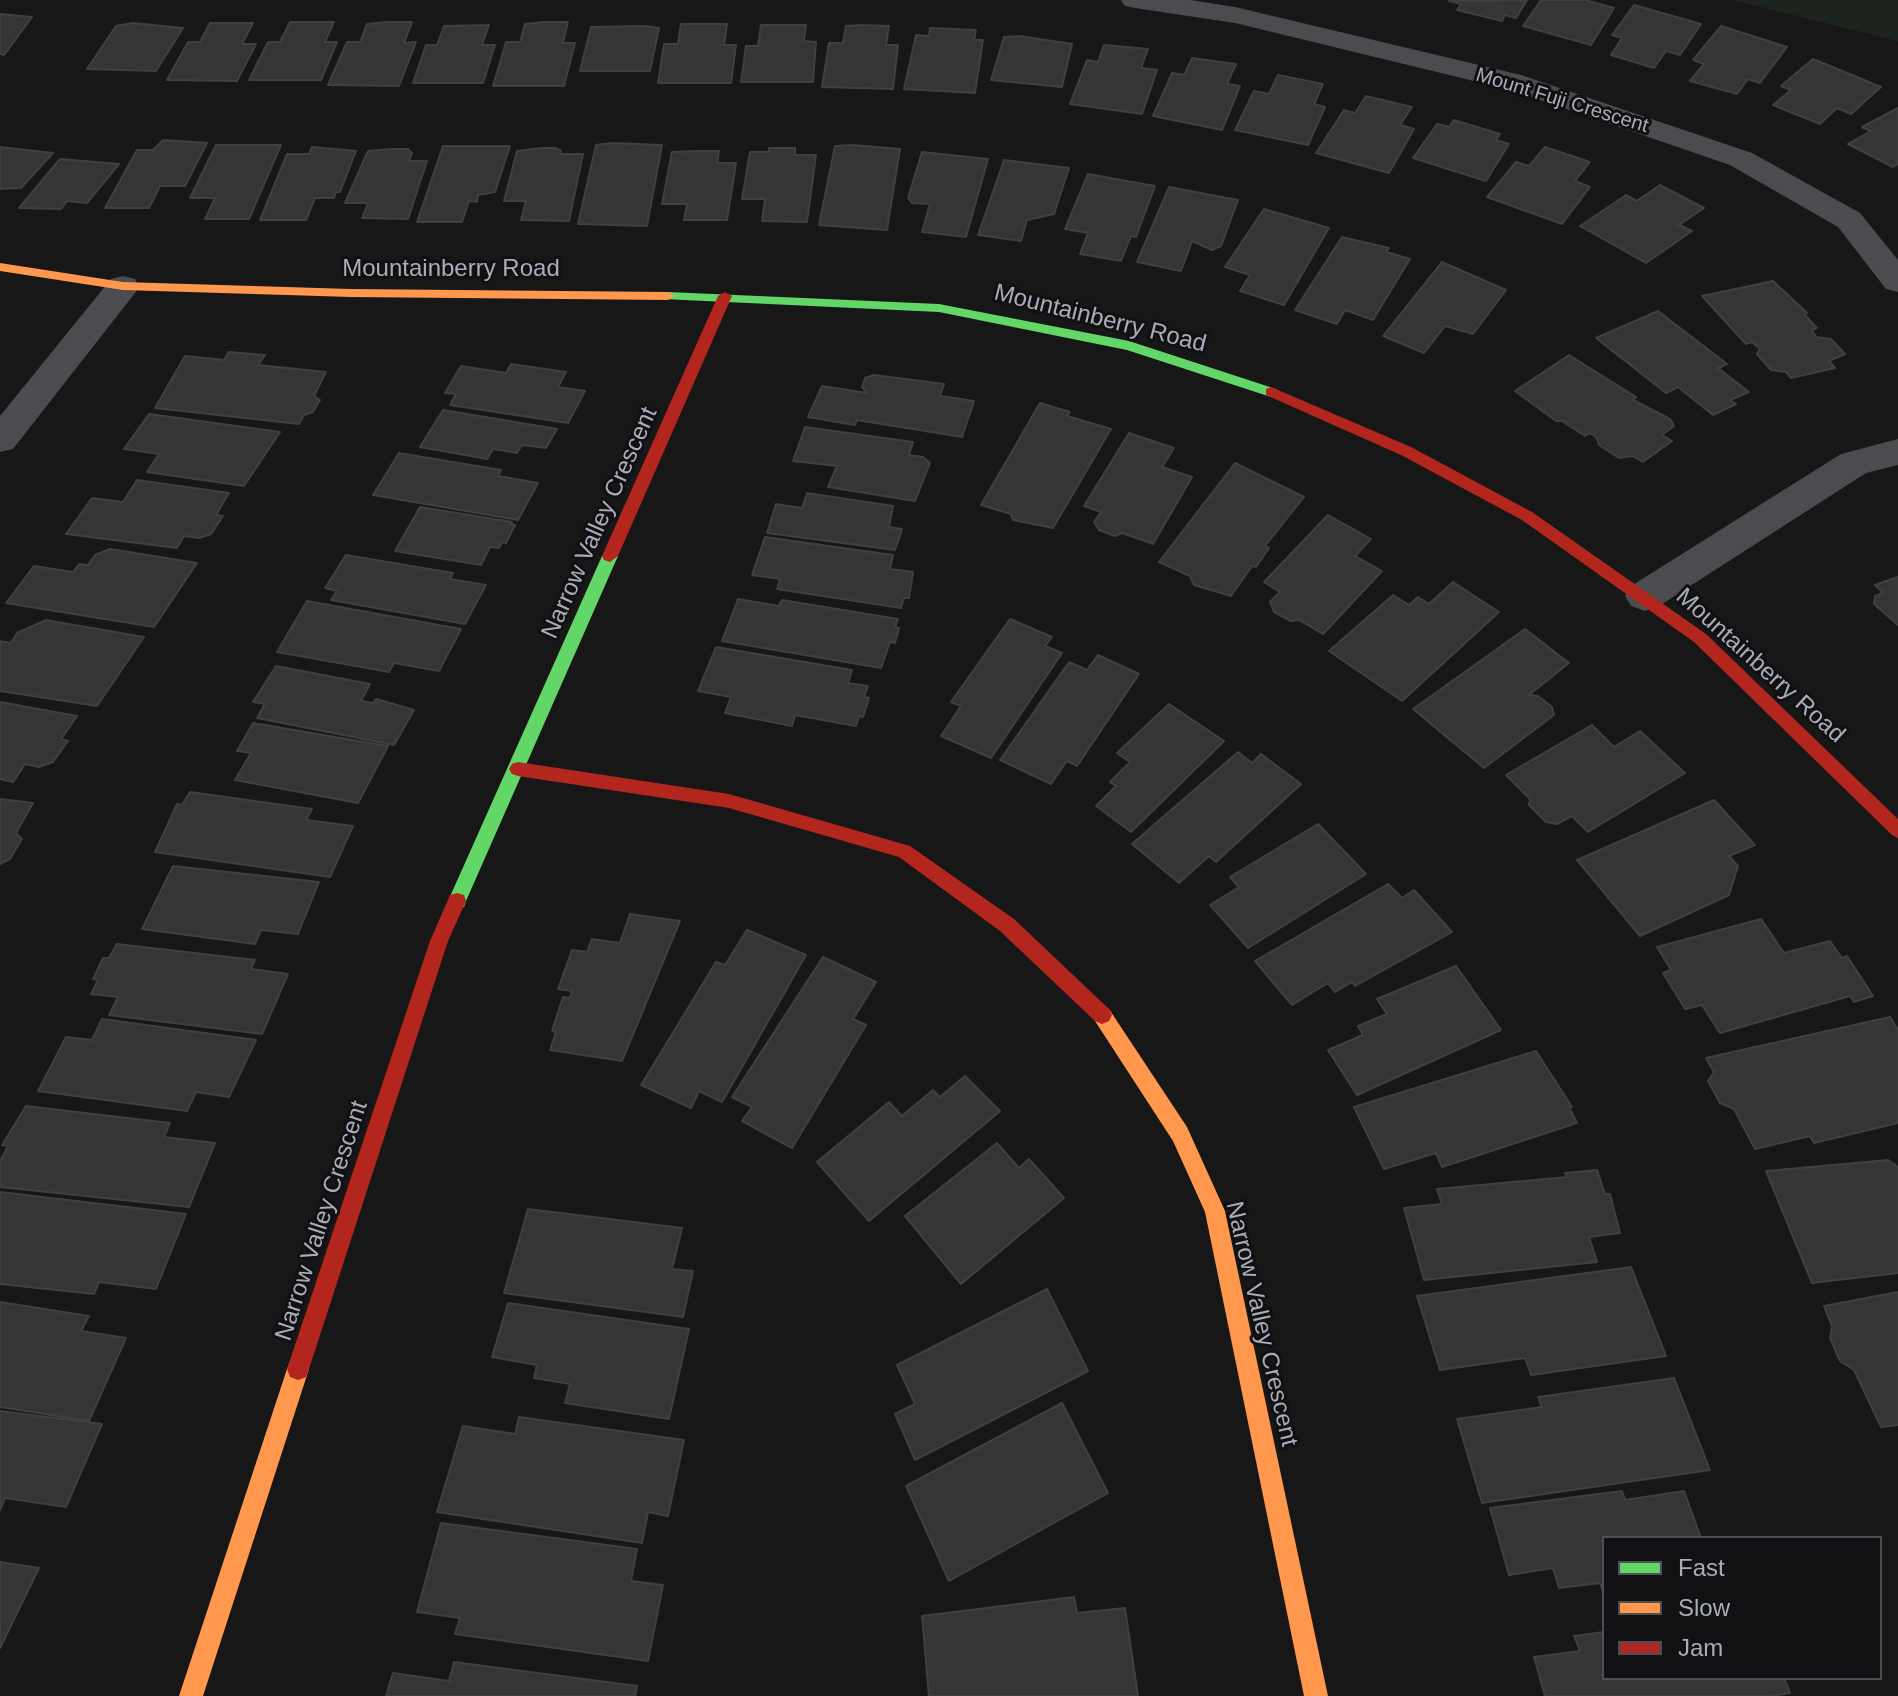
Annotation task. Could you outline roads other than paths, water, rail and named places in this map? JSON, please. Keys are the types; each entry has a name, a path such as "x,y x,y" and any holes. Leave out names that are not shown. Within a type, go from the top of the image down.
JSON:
{"street":[{"name":"Mount Fuji Crescent","path":"1135,0 1235,15 1521,84 1741,159 1849,220 1898,282"},
{"name":"Mountainberry Road","path":"0,267 123,286 351,293 725,296 963,311 1093,337 1251,383 1406,451 1487,493 1645,596 1721,658 1898,830"},
{"path":"0,440 123,286"},
{"name":"Narrow Valley Crescent","path":"191,1696 439,941 518,769 725,296"},
{"path":"1645,596 1854,463 1898,452"},
{"name":"Narrow Valley Crescent","path":"518,769 729,801 904,851 1007,925 1100,1012 1180,1134 1215,1211 1316,1696"}]}
